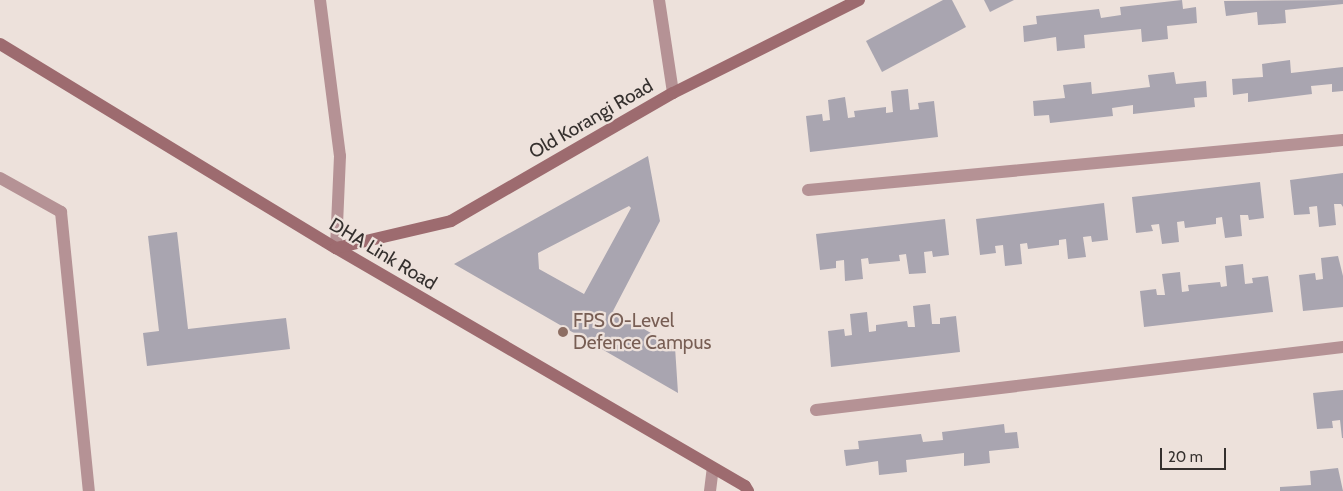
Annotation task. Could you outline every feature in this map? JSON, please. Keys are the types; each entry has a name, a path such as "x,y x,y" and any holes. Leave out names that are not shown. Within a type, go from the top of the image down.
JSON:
{"street":[{"path":"320,0 340,156 336,248"},
{"path":"659,0 673,93"},
{"name":"Old Korangi Road","path":"336,248 451,221 673,93 859,0"},
{"name":"DHA Link Road","path":"0,44 336,248 745,486 748,491"},
{"path":"808,190 1343,140"},
{"path":"0,178 61,212 90,491"},
{"path":"816,410 1343,346"},
{"path":"710,491 713,468"}],"building":[{"path":"943,0 952,0 966,27 882,72 866,41"},
{"path":"984,0 1014,0 990,12"},
{"path":"1182,0 1183,9 1196,7 1197,23 1167,26 1168,39 1142,42 1141,29 1084,35 1085,48 1057,51 1056,37 1024,42 1023,26 1037,24 1036,16 1099,9 1101,18 1121,15 1120,7"},
{"path":"1343,0 1343,4 1285,10 1286,23 1258,25 1257,12 1226,16 1224,1"},
{"path":"1290,60 1291,73 1343,67 1343,91 1332,92 1332,84 1311,86 1312,94 1248,102 1248,93 1233,95 1232,79 1263,77 1262,64"},
{"path":"1174,72 1176,84 1206,81 1207,97 1194,98 1195,107 1133,114 1133,105 1112,108 1113,116 1050,123 1049,115 1034,116 1033,101 1065,98 1063,85 1091,82 1092,94 1150,87 1148,75"},
{"path":"908,89 910,110 919,109 918,103 934,101 938,137 810,152 806,116 822,114 823,121 830,120 828,100 845,97 848,118 855,117 854,111 886,107 886,113 893,112 891,91"},
{"path":"648,156 660,221 613,311 675,347 678,393 454,264","holes":["629,206 631,208 584,294 539,269 538,253"]},
{"path":"1343,173 1343,207 1341,204 1334,204 1336,225 1319,227 1317,206 1309,207 1310,214 1294,215 1290,180"},
{"path":"1260,182 1264,218 1249,220 1248,215 1240,215 1242,236 1225,238 1222,217 1216,218 1216,224 1185,228 1184,221 1177,222 1179,242 1162,244 1159,224 1151,225 1153,231 1136,233 1132,197"},
{"path":"1104,203 1108,240 1092,242 1091,236 1083,237 1086,257 1068,259 1066,239 1059,240 1059,245 1028,249 1027,243 1020,244 1022,264 1005,266 1003,245 995,246 996,253 980,255 976,219"},
{"path":"945,219 949,255 933,257 932,251 924,252 926,273 909,274 906,254 899,255 900,261 869,264 868,258 861,259 863,279 845,281 844,260 836,261 836,268 820,270 816,234"},
{"path":"177,232 188,329 286,318 290,349 147,366 143,333 159,331 148,236"},
{"path":"1338,256 1343,276 1343,307 1303,311 1299,275 1315,273 1316,280 1323,279 1321,258"},
{"path":"1243,264 1245,284 1253,283 1252,278 1268,276 1273,312 1144,327 1140,291 1156,289 1157,295 1165,295 1162,274 1180,272 1182,292 1189,291 1188,285 1220,282 1221,287 1227,286 1225,266"},
{"path":"930,304 932,324 940,324 940,318 956,316 960,352 831,367 828,331 844,329 845,336 852,335 850,314 867,312 869,332 876,331 876,325 907,321 908,327 915,327 913,306"},
{"path":"1343,390 1342,438 1340,420 1332,421 1333,428 1317,429 1313,393"},
{"path":"1004,424 1005,433 1017,432 1019,448 989,451 990,463 964,466 964,453 906,460 907,472 879,475 878,461 846,466 844,450 859,449 858,441 921,434 923,442 943,440 942,432"},
{"path":"1338,468 1343,491 1280,491 1280,487 1311,485 1310,471"}],"place":[{"name":"FPS O-Level Defence Campus","path":"563,332"}]}
